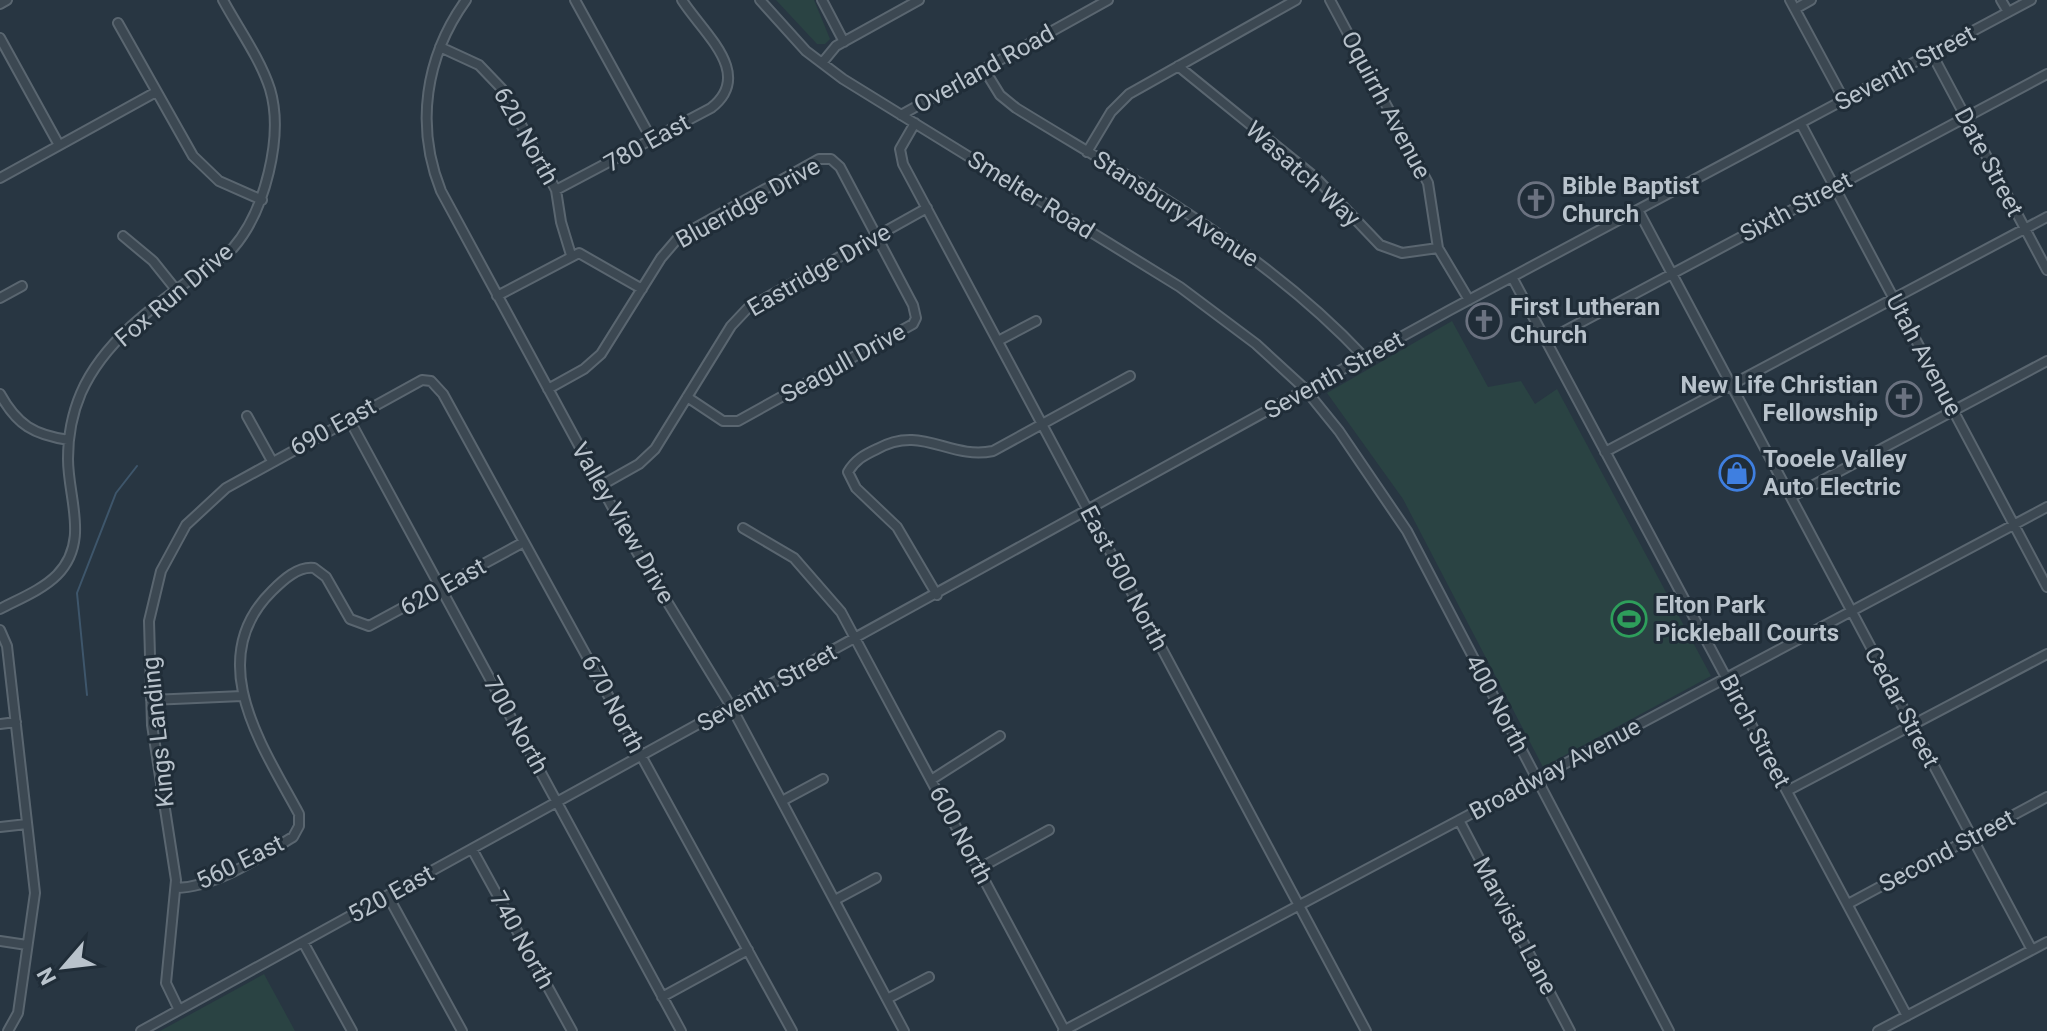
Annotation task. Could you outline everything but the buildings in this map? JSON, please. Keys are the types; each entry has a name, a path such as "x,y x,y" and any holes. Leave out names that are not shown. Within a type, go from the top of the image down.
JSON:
{"street":[{"path":"0,4 7,0"},
{"name":"Fox Run Drive","path":"0,609 52,580 70,557 76,523 69,477 69,440 76,405 104,354 125,333 233,248 247,232 262,200 274,129 273,101 264,75 223,0"},
{"name":"Valley View Drive","path":"466,0 440,47 427,92 428,151 447,204 600,486 732,708 904,1031"},
{"path":"575,0 652,140"},
{"name":"780 East","path":"556,190 711,108 730,86 726,61 682,0"},
{"name":"Smelter Road","path":"760,0 780,25 822,63 1180,287 1256,344 1305,389"},
{"path":"822,0 844,42"},
{"path":"822,63 844,42 919,0"},
{"name":"Overland Road","path":"901,115 1108,0"},
{"path":"1087,152 1123,99 1296,0"},
{"name":"Oquirrh Avenue","path":"1330,0 1428,183 1438,248 1469,300"},
{"path":"1790,0 1844,100"},
{"path":"1795,9 1811,0"},
{"path":"2001,0 2008,12"},
{"name":"Seventh Street","path":"641,756 1305,389 2031,0"},
{"path":"118,23 201,165 229,187 262,200"},
{"path":"0,38 59,145"},
{"name":"620 North","path":"440,47 473,62 494,78 556,190 571,255"},
{"name":"Date Street","path":"1932,54 2047,270"},
{"name":"Wasatch Way","path":"1178,66 1316,178 1387,249 1408,253 1438,248"},
{"name":"Stansbury Avenue","path":"984,69 1010,104 1251,255 1320,313 1364,357"},
{"name":"Sixth Street","path":"1546,341 2047,74"},
{"path":"0,178 156,92"},
{"name":"East 500 North","path":"915,123 901,156 1366,1031"},
{"name":"Utah Avenue","path":"1801,124 2047,587"},
{"name":"Blueridge Drive","path":"548,389 596,360 665,252 685,233 819,159 831,159 840,167 877,236"},
{"name":"Eastridge Drive","path":"600,486 650,455 741,313 927,208"},
{"name":"Cedar Street","path":"1638,210 2032,950"},
{"path":"1605,452 2047,217"},
{"path":"123,236 153,261 177,291"},
{"name":"Seagull Drive","path":"687,397 723,421 738,421 913,324 916,318 913,305 877,236"},
{"path":"497,296 571,255 587,255 642,289"},
{"name":"Birch Street","path":"1512,277 1907,1016"},
{"path":"0,298 22,286"},
{"path":"998,341 1036,321"},
{"path":"1791,497 2047,361"},
{"path":"937,595 897,527 856,488 848,472 859,458 892,442 916,439 961,452 985,453 1043,426 1130,376"},
{"name":"690 East","path":"237,480 416,382 431,381"},
{"name":"670 North","path":"431,381 443,394 792,1031"},
{"name":"400 North","path":"1305,389 1356,452 1391,505 1669,1031"},
{"path":"0,394 10,412 33,432 69,440"},
{"path":"0,417 10,412"},
{"path":"247,416 272,461"},
{"name":"700 North","path":"349,419 681,1031"},
{"name":"Kings Landing","path":"179,1010 166,983 176,888 151,700 149,621 161,571 186,525 205,505 237,480"},
{"name":"Broadway Avenue","path":"1064,1031 2047,507"},
{"name":"600 North","path":"743,528 782,549 833,600 1064,1031"},
{"name":"620 East","path":"242,696 243,654 254,617 275,589 298,570 309,567 323,573 350,619 361,625 377,623 524,542"},
{"path":"0,630 7,646 35,893 18,1013 8,1031"},
{"path":"1787,791 2047,654"},
{"path":"151,700 242,696"},
{"name":"560 East","path":"176,888 196,888 215,880 289,839 299,826 299,814 253,729 242,696"},
{"path":"0,724 16,722"},
{"path":"931,780 1000,736"},
{"name":"520 East","path":"141,1031 641,756"},
{"path":"782,801 823,779"},
{"name":"Second Street","path":"1848,904 2047,797"},
{"name":"Marvista Lane","path":"1459,820 1570,1031"},
{"path":"0,827 27,824"},
{"path":"978,869 1049,830"},
{"name":"740 North","path":"472,849 572,1031"},
{"path":"835,900 876,878"},
{"path":"388,896 462,1031"},
{"path":"0,941 27,945"},
{"path":"303,942 352,1031"},
{"path":"1878,1031 2047,942"},
{"path":"662,997 748,950"},
{"path":"887,999 929,977"}],"green space":[{"path":"776,0 814,0 830,39 825,44 817,44"},
{"path":"1452,321 1488,387 1521,381 1535,404 1557,389 1711,676 1543,767 1403,499 1327,393"},
{"path":"264,974 295,1031 160,1031"}],"waterway":[{"path":"87,695 77,593 116,493 137,466"}],"place":[{"name":"Bible Baptist Church","path":"1536,200"},
{"name":"First Lutheran Church","path":"1484,321"},
{"name":"New Life Christian Fellowship","path":"1904,399"},
{"name":"Tooele Valley Auto Electric","path":"1737,473"},
{"name":"Elton Park Pickleball Courts","path":"1629,619"}]}
